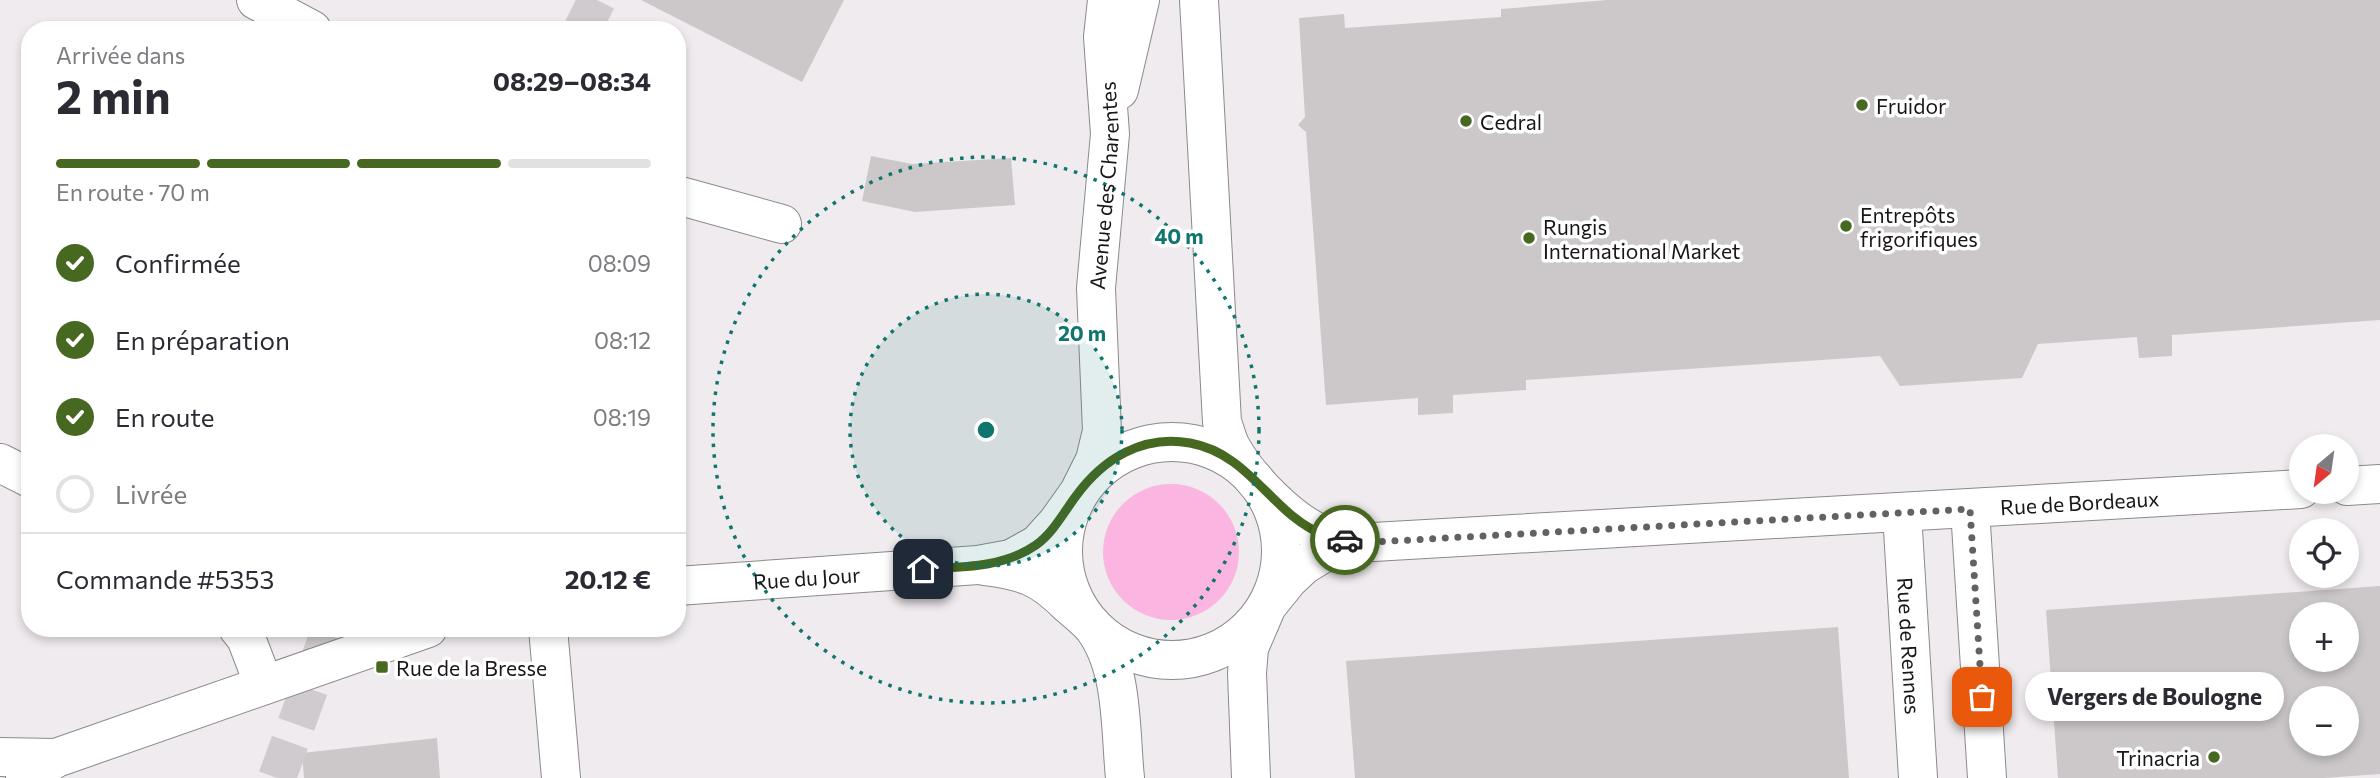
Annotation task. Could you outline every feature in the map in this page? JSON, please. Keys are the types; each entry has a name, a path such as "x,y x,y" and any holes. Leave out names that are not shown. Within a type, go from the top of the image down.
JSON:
{"street":[{"path":"256,0 295,21"},
{"name":"Avenue des Charentes","path":"1079,492 1095,460 1102,431 1096,288 1110,134 1103,37 1107,0"},
{"path":"1110,134 1140,0"},
{"path":"1199,0 1222,422 1231,446 1269,501 1280,535 1279,571 1249,648 1247,673 1251,778"},
{"path":"686,197 782,224"},
{"path":"1125,778 1116,687 1109,657 1093,627 1072,597 1062,562 1065,526 1079,492 1100,468 1127,450 1158,442 1190,443 1220,453 1247,471"},
{"path":"0,463 21,474"},
{"name":"Rue de Bordeaux","path":"1247,471 1301,522 1324,535 1356,543"},
{"path":"2359,485 2380,484"},
{"name":"Rue de Bordeaux","path":"1267,606 1304,565 1325,552 1356,543 2289,490"},
{"name":"Rue du Jour","path":"686,585 978,565 1012,559 1038,544 1079,492"},
{"path":"1970,509 1987,778"},
{"name":"Rue de Rennes","path":"1902,513 1918,778"},
{"name":"Rue du Jour","path":"978,565 1012,569 1039,579 1093,627"},
{"path":"1093,627 1120,648 1152,658 1185,660 1218,651 1246,632 1267,606"},
{"path":"245,637 264,685"},
{"path":"0,757 41,768 402,637"},
{"path":"549,637 561,778"}],"shaded area":[{"path":"1171,484 1197,489 1219,504 1234,526 1239,552 1234,578 1219,600 1197,615 1171,620 1145,615 1123,600 1108,578 1103,552 1108,526 1123,504 1145,489"}],"building":[{"path":"641,0 844,0 802,82"},
{"name":"Entrepôts frigorifiques","path":"1607,0 2380,0 2380,320 2172,335 2172,356 2139,358 2137,337 2038,344 2022,378 1900,386 1880,356 1526,380 1526,390 1453,395 1453,413 1418,415 1418,398 1326,405 1306,132 1298,125 1305,117 1299,18 1344,14 1345,28 1501,17 1501,9"},
{"path":"871,156 912,164 1011,158 1015,205 915,212 862,201"},
{"path":"2380,586 2380,774 2324,778 2058,778 2046,610"},
{"path":"1838,627 1849,778 1355,778 1346,661"},
{"path":"437,738 440,778 304,778 302,753"}],"tunnel":[{"path":"586,21 597,0"},
{"path":"277,778 328,637"}],"way so far":[{"path":"1345,540 1356,543 1970,509 1982,697"}],"place":[{"name":"Fruidor","path":"1862,105"},
{"name":"Cedral","path":"1466,121"},
{"name":"Entrepôts frigorifiques","path":"1846,226"},
{"name":"Rungis International Market","path":"1529,238"},
{"name":"Rue de la Bresse","path":"382,667"},
{"name":"Vergers de Boulogne","path":"1982,697"},
{"name":"Trinacria","path":"2214,757"}],"route":[{"path":"923,569 978,565 1012,559 1038,544 1100,468 1127,450 1158,442 1190,443 1220,453 1247,471 1301,522 1324,535 1345,540"}]}
